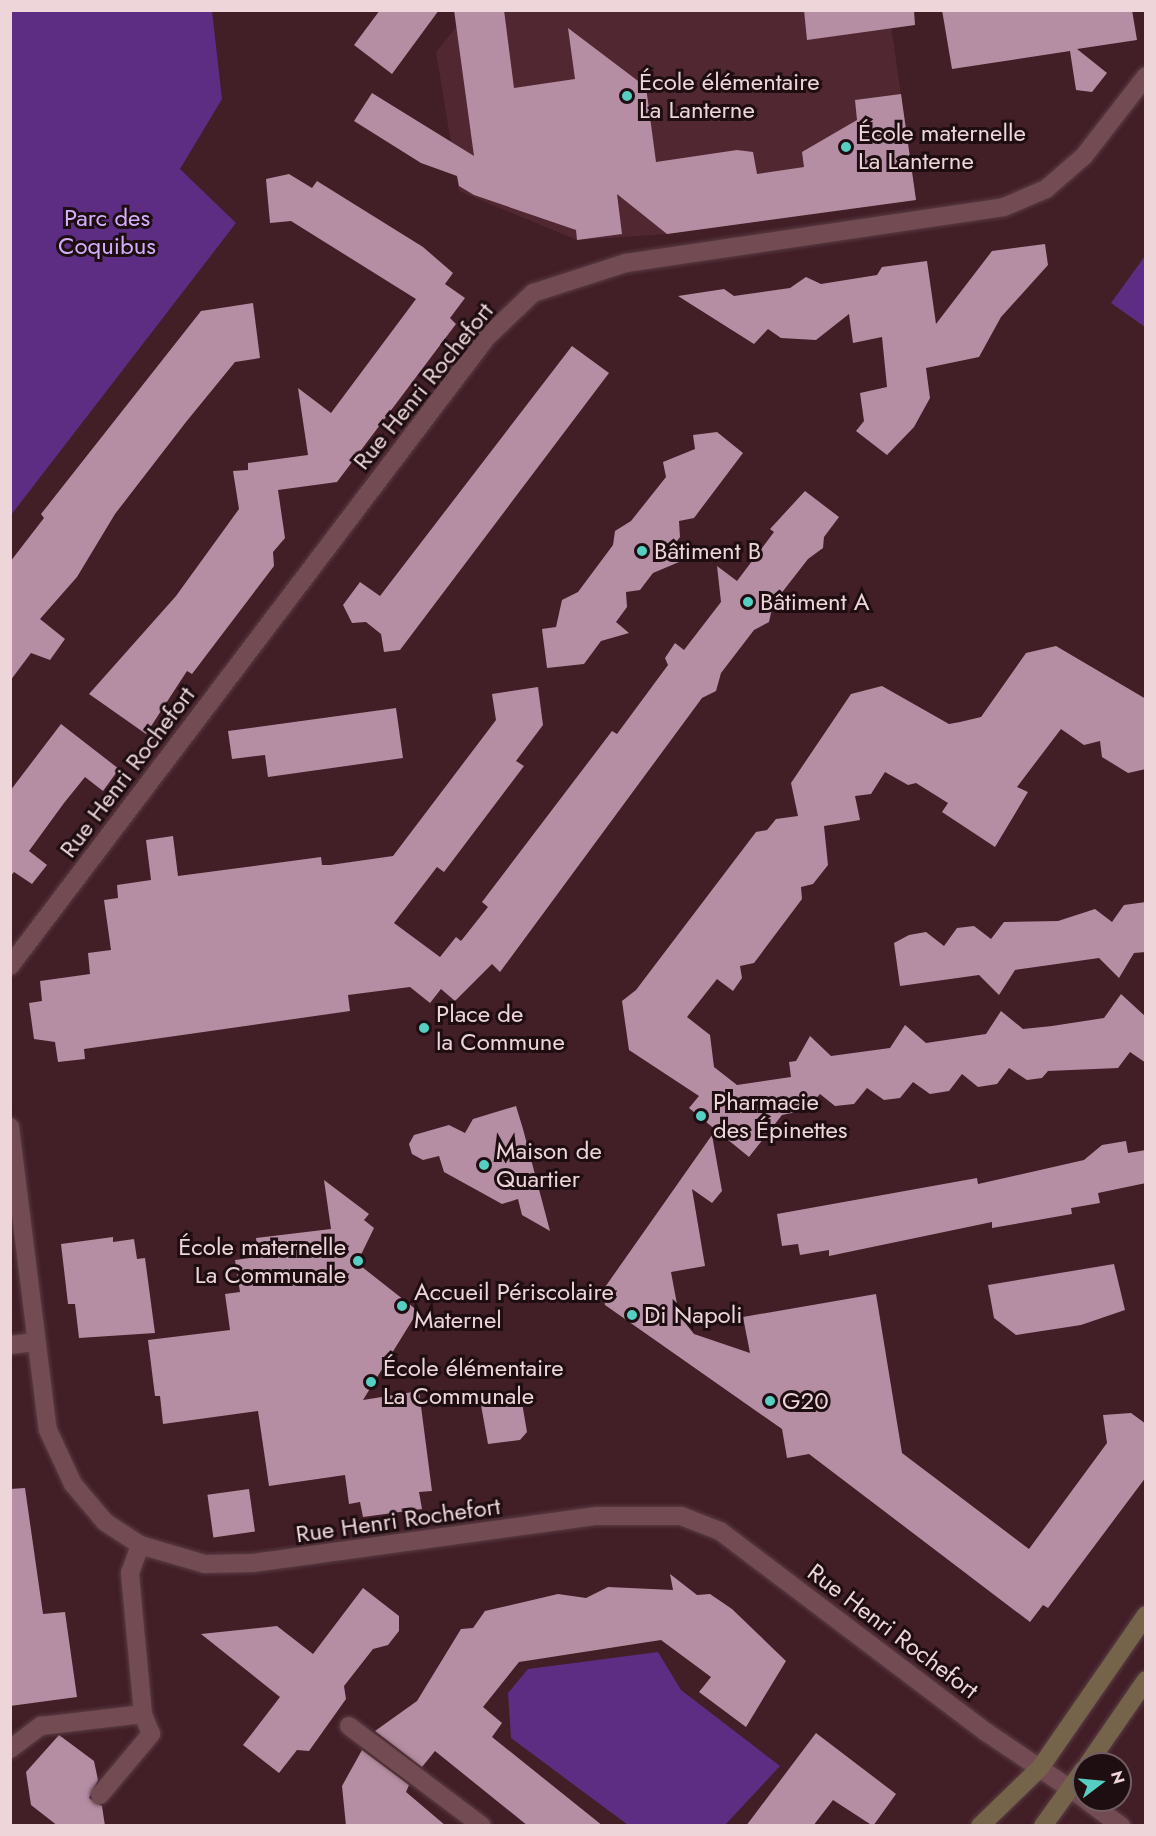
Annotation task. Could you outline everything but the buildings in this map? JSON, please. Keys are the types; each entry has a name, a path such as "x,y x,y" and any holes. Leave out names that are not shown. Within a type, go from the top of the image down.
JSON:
{"main road":[{"path":"980,1826 1040,1768 1146,1615"},
{"path":"1096,1752 1146,1680"},
{"path":"1042,1826 1072,1802"}],"street":[{"name":"Rue Henri Rochefort","path":"10,966 487,337 534,293 627,263 1004,207 1046,189 1084,156 1146,76"},
{"name":"Rue Henri Rochefort","path":"10,1127 35,1342 48,1430 73,1484 105,1522 140,1545 205,1564 254,1563 597,1516 681,1516 720,1532 1072,1790"},
{"path":"10,1345 35,1342"},
{"path":"100,1795 151,1734 143,1714 130,1573 140,1545"},
{"path":"10,1749 40,1726 143,1714"},
{"path":"349,1726 482,1826"},
{"name":"Rue Henri Rochefort","path":"1101,1812 1120,1826"}],"shaded area":[{"path":"469,11 889,11 916,200 667,234 577,240 459,191 436,52"}],"green space":[{"name":"Parc des Coquibus","path":"11,10 212,11 222,99 180,169 236,223 11,515"},
{"path":"1145,256 1145,327 1111,303"},
{"path":"658,1652 681,1690 780,1766 725,1825 628,1825 511,1738 508,1693 528,1669"}],"place":[{"name":"École élémentaire La Lanterne","path":"627,96"},
{"name":"École maternelle La Lanterne","path":"846,147"},
{"name":"Bâtiment B","path":"642,551"},
{"name":"Bâtiment A","path":"748,602"},
{"name":"Place de la Commune","path":"424,1028"},
{"name":"Pharmacie des Épinettes","path":"701,1116"},
{"name":"Maison de Quartier","path":"484,1165"},
{"name":"École maternelle La Communale","path":"358,1261"},
{"name":"Accueil Périscolaire Maternel","path":"402,1306"},
{"name":"Di Napoli","path":"632,1315"},
{"name":"École élémentaire La Communale","path":"371,1382"},
{"name":"G20","path":"770,1401"}]}
